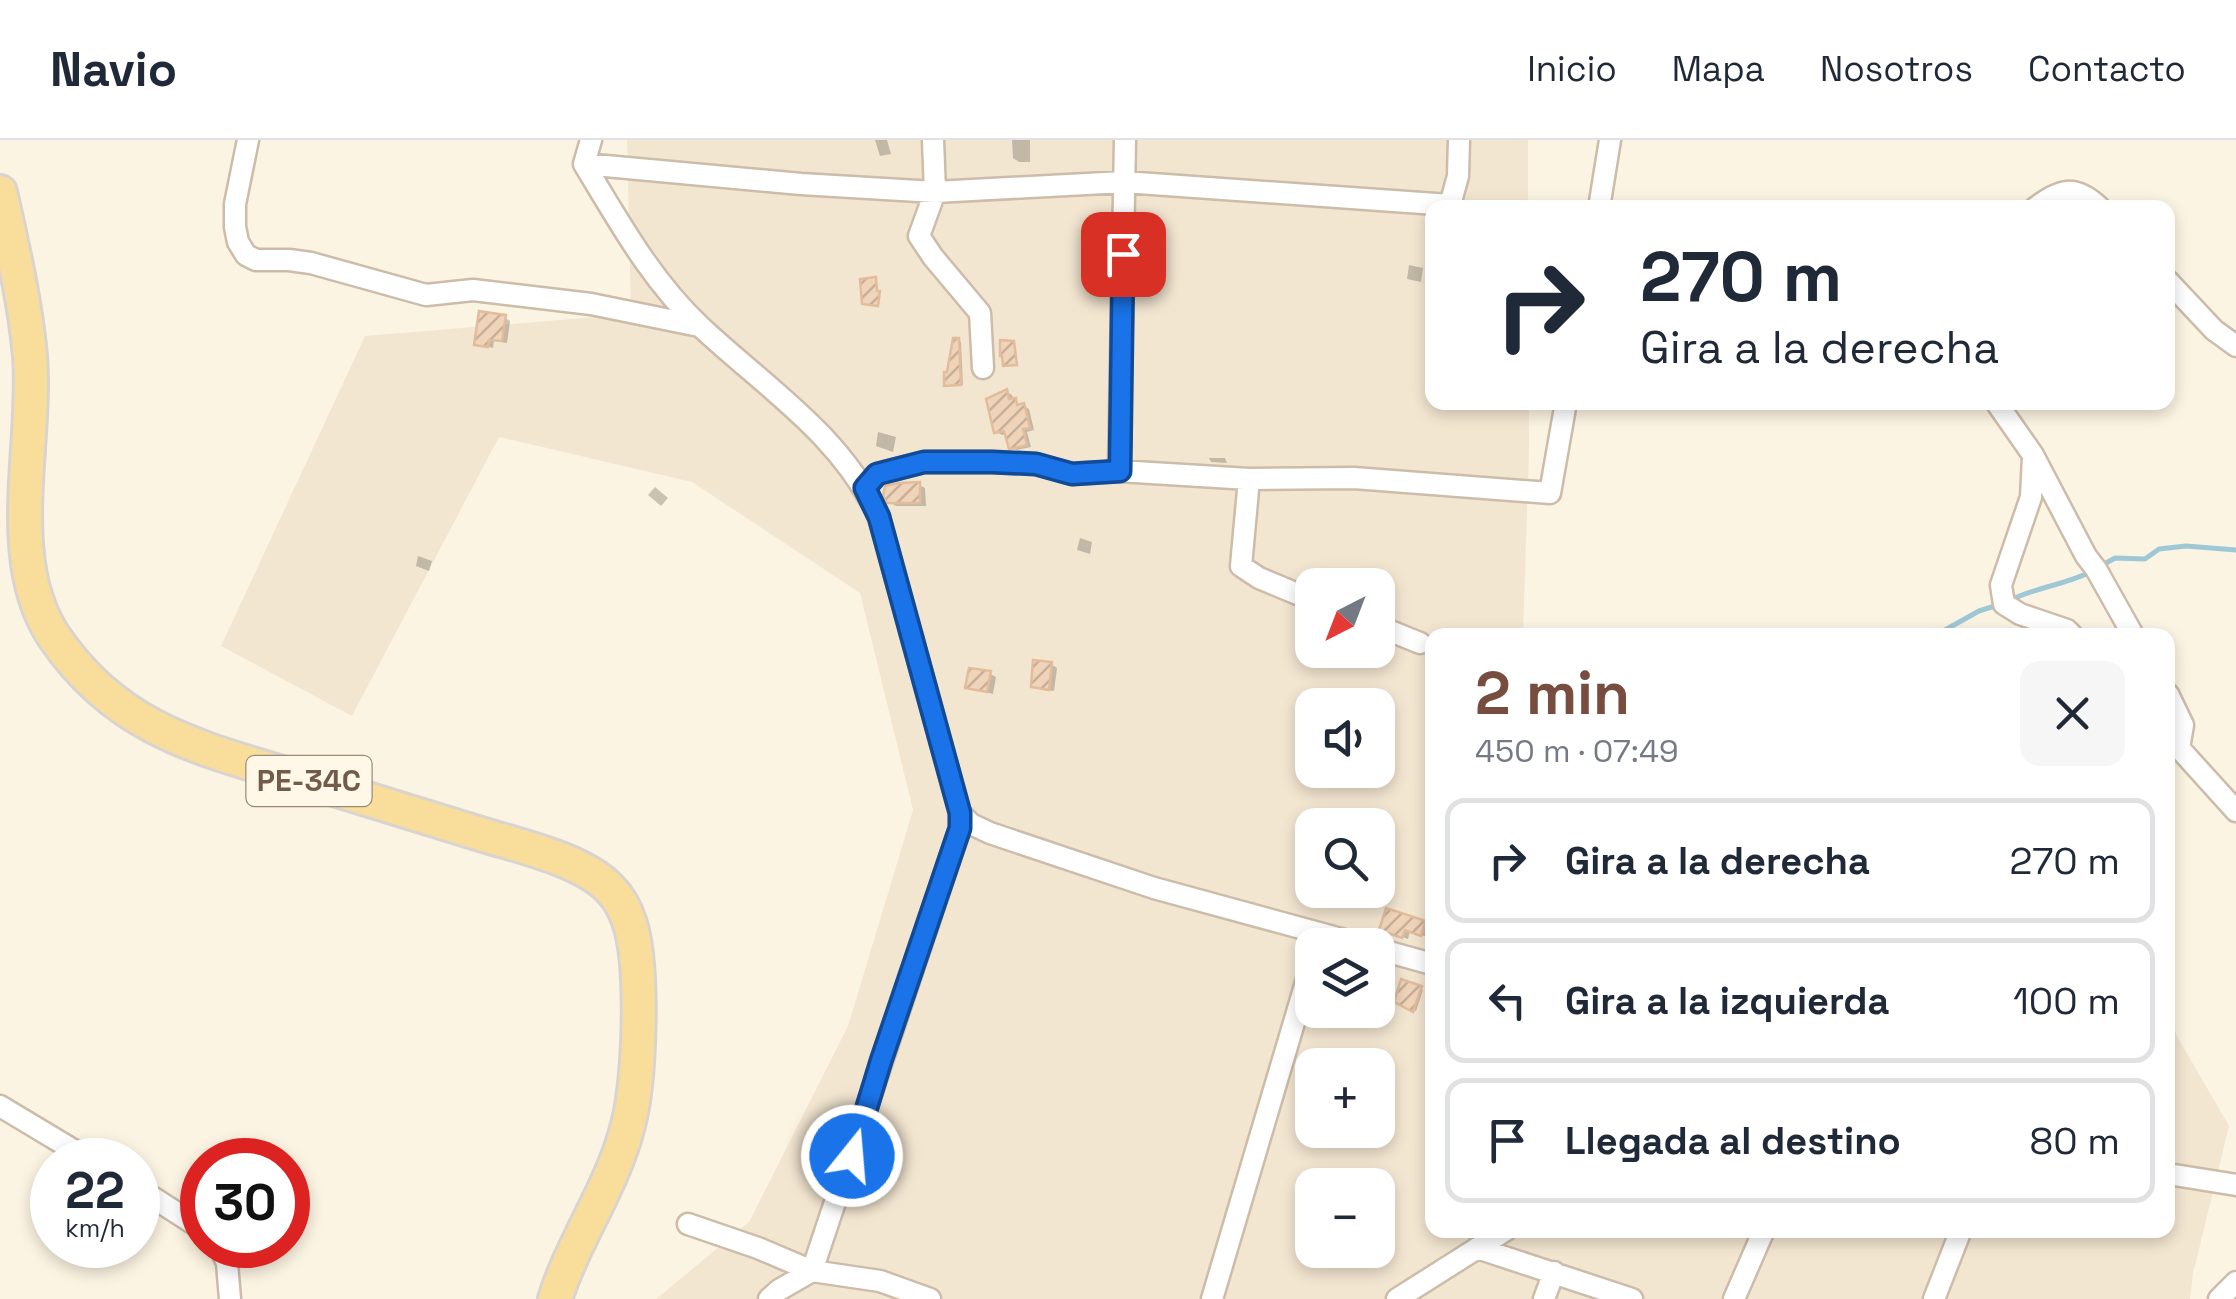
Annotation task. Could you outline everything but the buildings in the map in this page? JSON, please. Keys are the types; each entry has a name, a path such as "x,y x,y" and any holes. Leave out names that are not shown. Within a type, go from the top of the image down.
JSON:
{"main road":[{"name":"PE-34C","path":"0,192 30,355 26,543 30,584 46,624 68,656 120,706 170,736 571,864 598,877 624,907 637,965 636,1062 628,1125 555,1299"}],"street":[{"path":"248,140 234,204 234,227 246,254 256,260 311,263 426,295 473,290 590,304 699,326"},
{"path":"591,140 584,164 668,291 699,326 783,396 829,443 865,488 879,517 960,813 960,828 812,1270 769,1299"},
{"path":"933,140 935,192 920,236 980,313 983,368"},
{"path":"1120,471 1124,140"},
{"path":"1451,200 1458,176 1459,140"},
{"path":"1600,200 1610,140"},
{"path":"584,164 935,192 1124,182 1425,203"},
{"path":"2049,200 2064,191 2079,192 2090,200"},
{"path":"2175,288 2214,330 2236,346"},
{"path":"865,488 877,474 924,462 992,462 1036,464 1072,474 1120,471 1248,479 1354,478 1550,493 1565,410"},
{"path":"2002,410 2033,455 2129,628"},
{"path":"2033,455 2031,497 2001,585 2004,604 2046,628"},
{"path":"1248,479 1241,566 1295,593"},
{"path":"1395,632 1420,642"},
{"path":"2175,708 2183,725 2175,739"},
{"path":"2175,744 2236,810"},
{"path":"960,813 971,824 990,833 1295,932"},
{"path":"1395,954 1425,962"},
{"path":"1212,1299 1295,1019"},
{"path":"0,1106 53,1138"},
{"path":"2175,1175 2236,1185"},
{"path":"688,1224 812,1270 880,1281 930,1299"},
{"path":"1396,1299 1494,1238"},
{"path":"1734,1299 1761,1238"},
{"path":"1934,1299 1958,1238"},
{"path":"1478,1248 1632,1299"},
{"path":"227,1268 230,1299"},
{"path":"1544,1299 1554,1272"},
{"path":"2219,1299 2236,1282"}],"shaded area":[{"path":"627,140 1528,140 1528,200 1425,200 1425,410 1529,410 1529,453 1523,628 1425,628 1425,1238 2175,1238 2175,1032 2229,1126 2190,1299 656,1299 749,1222 848,1026 913,810 860,593 692,482 499,437 352,716 221,646 365,336 631,314"}],"waterway":[{"path":"2099,567 2115,558 2145,559 2159,549 2186,546 2236,550"},
{"path":"2011,600 2090,572"},
{"path":"1949,628 2001,604"}],"route":[{"path":"852,1156 960,828 960,813 879,517 865,488 877,474 924,462 1036,464 1072,474 1120,471 1123,254"}]}
